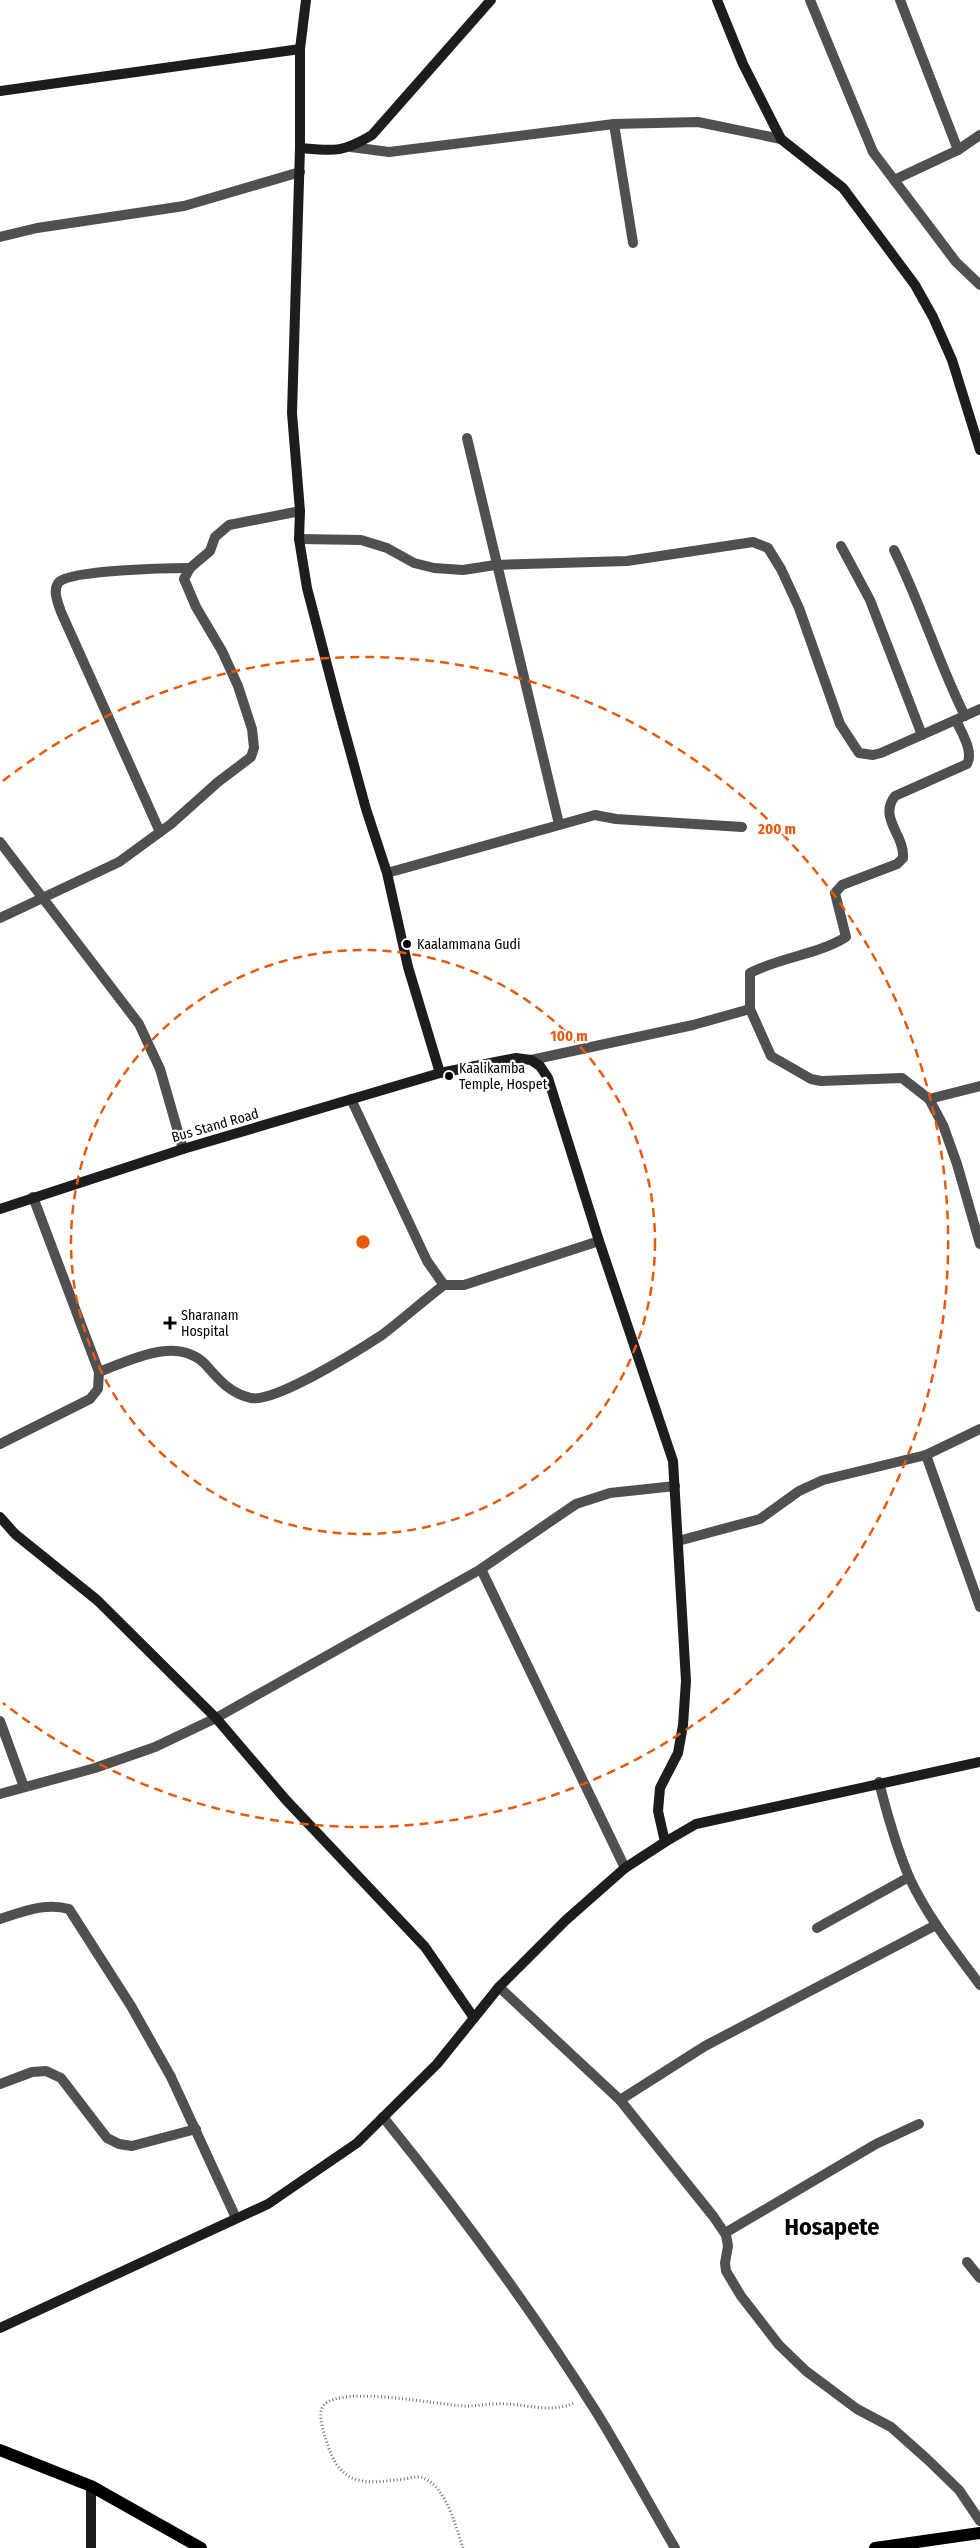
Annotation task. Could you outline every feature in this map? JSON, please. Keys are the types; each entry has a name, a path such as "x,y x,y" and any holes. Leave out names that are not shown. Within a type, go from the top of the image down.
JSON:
{"main road":[{"path":"0,2450 91,2486 201,2548"},
{"path":"875,2548 980,2532"}],"street":[{"path":"306,0 300,49 300,172 292,413 300,511 299,539 307,588 337,703 366,809 387,872 408,967 440,1073"},
{"path":"300,148 336,151 351,147 372,135 491,0"},
{"path":"717,0 743,64 780,139 843,188 915,285 933,317 952,360 980,450"},
{"path":"810,0 873,152 956,262 980,285"},
{"path":"900,0 958,150"},
{"path":"0,91 300,49"},
{"path":"351,147 389,152 614,124 698,122 780,139"},
{"path":"614,124 633,243"},
{"path":"894,180 958,150 980,135"},
{"path":"0,237 37,228 184,206 300,172"},
{"path":"467,438 560,824"},
{"path":"0,918 119,862 160,832 218,782 251,757 254,748 252,729 238,686 222,651 185,585 185,574 207,556 216,537 229,525 300,511"},
{"path":"299,539 361,540 387,548 414,563 434,568 463,570 496,564 627,561 753,542 760,543 773,556 799,608 840,724 858,754 873,755 980,709"},
{"path":"842,546 870,600 922,735"},
{"path":"894,550 909,580 949,683 961,718 970,758 967,764 895,796 888,805 888,813 904,849 903,858 897,864 842,885 835,893 846,937 835,944 768,964 750,973 750,1009 771,1056 811,1079 902,1078 929,1099 943,1125 957,1164 980,1244"},
{"path":"160,832 61,612 56,589 63,579 81,576 137,569 190,568"},
{"path":"387,872 595,815 616,819 742,827"},
{"path":"0,842 139,1024 160,1070 183,1148"},
{"path":"531,1060 692,1026 750,1009"},
{"name":"Bus Stand Road","path":"0,1209 183,1148 440,1073 516,1058 531,1060"},
{"path":"531,1060 540,1066 548,1078 599,1241 673,1461 676,1486 686,1681 683,1726 678,1753 660,1788 658,1811 665,1842"},
{"path":"929,1099 980,1086"},
{"path":"351,1099 427,1261 444,1285"},
{"path":"0,1444 90,1399 98,1389 100,1372 34,1197"},
{"path":"100,1372 152,1353 180,1352 197,1357 232,1391 252,1398 263,1398 284,1392 382,1335 444,1285 464,1284 599,1241"},
{"path":"678,1541 760,1519 799,1491 823,1480 926,1455 980,1429"},
{"path":"926,1455 980,1607"},
{"path":"0,1794 95,1768 155,1747 216,1718 481,1570 576,1504 610,1493 676,1486"},
{"path":"0,1517 15,1534 97,1600 216,1718 286,1800 425,1948 474,2018"},
{"path":"481,1570 625,1868"},
{"path":"0,1721 24,1787"},
{"path":"0,2328 268,2204 357,2143 437,2064 499,1987 566,1920 625,1868 696,1824 878,1782 980,1762"},
{"path":"878,1782 891,1828 910,1877 936,1925 980,1985"},
{"path":"816,1928 910,1877"},
{"path":"0,1919 45,1907 58,1906 69,1910 131,2006 171,2077 236,2218"},
{"path":"620,2100 705,2046 936,1925"},
{"path":"499,1987 620,2100 725,2233 728,2246 725,2264 726,2271 741,2296 779,2345 806,2371 857,2409 890,2427 927,2459 959,2490 980,2521"},
{"path":"0,2084 32,2072 46,2071 61,2078 107,2138 119,2144 132,2146 196,2129"},
{"path":"383,2117 456,2206 525,2304 586,2397 675,2548"},
{"path":"725,2233 876,2144 919,2124"},
{"path":"967,2262 980,2278"},
{"path":"91,2486 91,2548"}],"path":[{"path":"463,2548 446,2502 431,2483 421,2477 375,2482 355,2479 344,2473 333,2460 324,2432 321,2412 324,2405 333,2399 372,2396 465,2406 507,2404 542,2409 568,2406 586,2397"}],"place":[{"name":"Kaalammana Gudi","path":"407,944"},
{"name":"Kaalikamba Temple, Hospet","path":"449,1076"},
{"name":"Sharanam Hospital","path":"170,1323"}],"district":[{"name":"Hosapete","path":"832,2227"}]}
